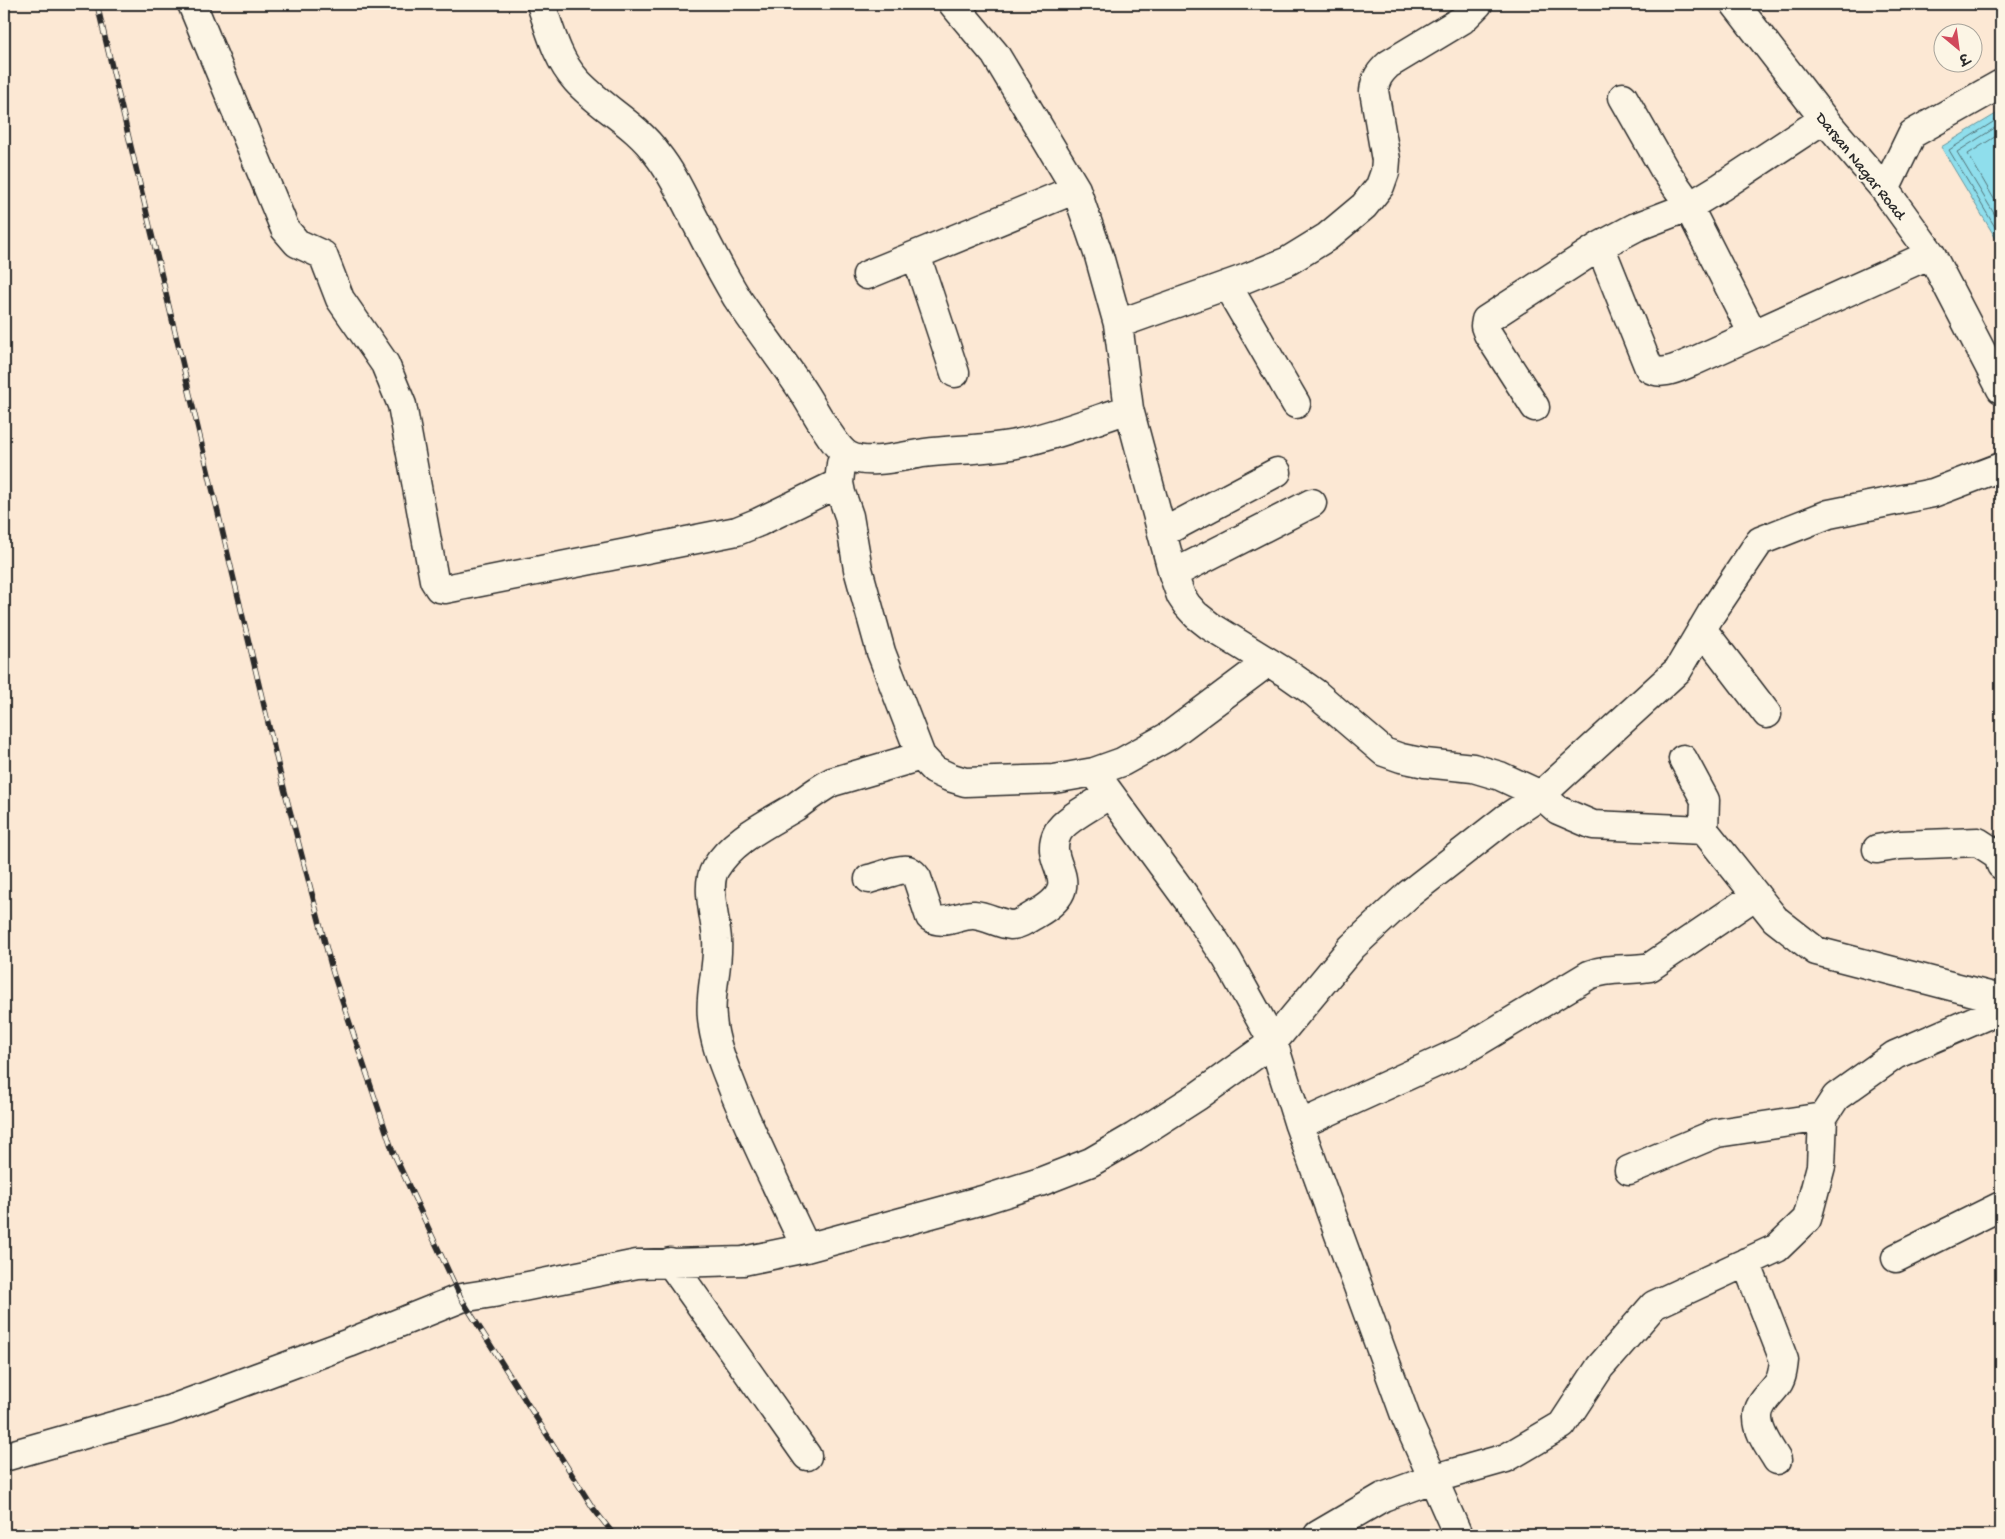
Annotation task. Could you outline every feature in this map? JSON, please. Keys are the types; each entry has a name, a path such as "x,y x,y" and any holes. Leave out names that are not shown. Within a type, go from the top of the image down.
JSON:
{"street":[{"path":"192,4 285,229 291,237 323,255 340,299 385,364 402,405 435,585 439,588 445,589 737,531 839,483"},
{"path":"541,4 564,63 589,93 644,139 656,152 672,175 737,297 795,379 842,452 860,460 874,460 942,451 993,448 1038,439 1129,409"},
{"path":"952,4 995,54 1076,189 1099,256 1118,324 1129,409 1173,574 1181,596 1196,615 1210,626 1315,693 1384,752 1417,762 1473,768 1500,776 1541,795 1558,810 1593,825 1704,830"},
{"path":"1118,324 1227,286 1288,261 1327,237 1364,206 1380,186 1385,172 1386,160 1374,91 1375,81 1389,64 1462,20 1478,4"},
{"name":"Darsan Nagar Road","path":"1735,4 1824,120 1886,190 1930,254 2001,389"},
{"path":"1886,190 1912,134 2001,84"},
{"path":"1623,97 1688,207 1753,334"},
{"path":"1535,407 1488,334 1485,326 1486,320 1490,315 1600,246 1636,227 1688,207 1824,120"},
{"path":"867,275 1076,189"},
{"path":"1600,246 1649,368 1654,372 1663,372 1692,362 1930,254"},
{"path":"916,255 955,373"},
{"path":"1227,286 1296,404"},
{"path":"842,452 839,483 849,516 858,570 881,652 921,756 934,770 965,782 1054,779 1094,772 1122,762 1169,736 1268,662"},
{"path":"4,1457 169,1410 349,1343 460,1298 493,1294 637,1264 743,1261 806,1248 986,1199 1040,1182 1091,1162 1198,1096 1274,1042 1352,947 1402,901 1505,819 1541,795 1678,670 1702,629 1760,541 1829,514 1933,493 2001,466"},
{"path":"1162,533 1277,472"},
{"path":"1173,574 1312,503"},
{"path":"1702,629 1767,714"},
{"path":"806,1248 750,1130 719,1053 712,1019 717,941 710,880 715,869 734,847 821,787 832,782 921,756"},
{"path":"1683,759 1705,800 1704,830 1775,919 1816,951 2001,999"},
{"path":"1094,772 1187,899 1227,959 1274,1042 1299,1125 1406,1418 1458,1535"},
{"path":"869,879 902,870 908,870 913,873 917,878 930,917 940,922 970,915 1011,925 1021,923 1040,912 1059,896 1063,890 1063,881 1055,850 1058,832 1064,824 1110,794"},
{"path":"1877,849 1978,842 1998,855 2001,865"},
{"path":"1299,1125 1464,1050 1589,974 1603,969 1633,970 1650,967 1756,895"},
{"path":"1318,1535 1383,1497 1432,1479 1506,1458 1562,1425 1600,1367 1654,1305 1777,1248 1807,1219 1821,1166 1823,1117 1836,1097 1895,1055 2001,1009"},
{"path":"1629,1170 1716,1133 1823,1117"},
{"path":"1896,1258 2001,1206"},
{"path":"670,1262 806,1456"},
{"path":"1746,1262 1784,1360 1783,1373 1778,1384 1764,1400 1757,1417 1762,1434 1777,1460"}],"water":[{"path":"2001,111 2001,247 1941,147"}],"railway":[{"path":"97,4 280,773 333,973 393,1152 461,1298 593,1508 614,1535"}]}
